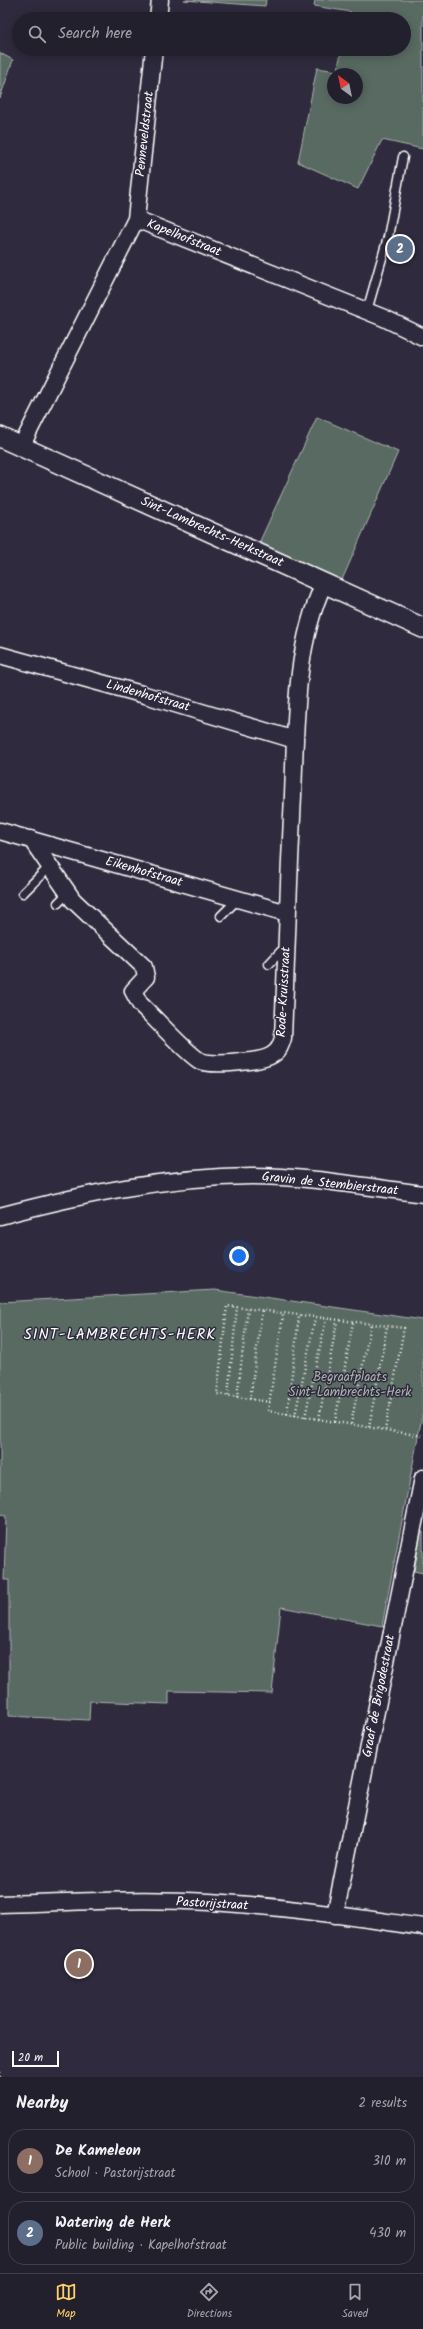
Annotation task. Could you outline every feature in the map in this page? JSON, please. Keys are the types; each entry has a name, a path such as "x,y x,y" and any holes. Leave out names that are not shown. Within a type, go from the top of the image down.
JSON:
{"street":[{"path":"159,12 160,0"},
{"name":"Penneveldstraat","path":"136,219 153,56"},
{"name":"Kapelhofstraat","path":"21,447 136,219 367,311 423,337"},
{"name":"Sint-Lambrechts-Herkstraat","path":"0,437 423,628"},
{"name":"Rode-Kruisstraat","path":"31,839 50,867 64,898 73,900 144,967 146,977 134,991 140,1004 201,1061 224,1063 260,1061 273,1055 280,1048 283,1038 295,740 303,645 311,614 324,583"},
{"name":"Lindenhofstraat","path":"0,655 146,695 295,740"},
{"name":"Eikenhofstraat","path":"0,831 287,913"},
{"name":"Gravin de Stembierstraat","path":"0,1216 69,1197 164,1181 208,1178 294,1178 423,1194"},
{"name":"Graaf de Brigodestraat","path":"335,1915 423,1478"},
{"name":"Pastorijstraat","path":"0,1904 124,1901 209,1902 335,1915 423,1927"}],"lane":[{"path":"367,311 388,237 403,157"},
{"path":"23,893 50,867"},
{"path":"221,916 238,899"},
{"path":"269,964 286,946"}],"path":[{"path":"270,1402 217,1394 227,1306 262,1312 404,1328 385,1430"},
{"path":"228,1395 237,1307"},
{"path":"237,1397 248,1309"},
{"path":"250,1399 262,1312"},
{"path":"283,1314 268,1411 423,1436"},
{"path":"287,1414 299,1316"},
{"path":"295,1416 315,1318"},
{"path":"305,1417 326,1319"},
{"path":"319,1419 337,1320"},
{"path":"335,1422 353,1322"},
{"path":"351,1424 371,1324"},
{"path":"368,1427 387,1326"},
{"path":"0,2072 1,2077"}],"green space":[{"path":"184,0 266,0 265,6"},
{"path":"315,0 423,0 423,149 382,140 358,189 298,162 317,68 327,70 327,104 363,104 363,68 338,68 340,56 411,56 411,12 351,12 314,6"},
{"path":"0,53 13,60 0,98"},
{"path":"317,417 398,452 342,580 259,543"},
{"name":"Begraafplaats Sint-Lambrechts-Herk","path":"215,1290 423,1320 423,1411 382,1626 281,1607 272,1693 169,1691 169,1704 90,1701 89,1720 9,1716 9,1580 4,1580 6,1516 0,1515 0,1302"},
{"path":"421,1531 423,1532 423,1573 414,1571"}],"place":[{"name":"Watering de Herk","path":"400,249"},
{"name":"De Kameleon","path":"79,1964"}],"district":[{"name":"SINT-LAMBRECHTS-HERK","path":"120,1335"}]}
